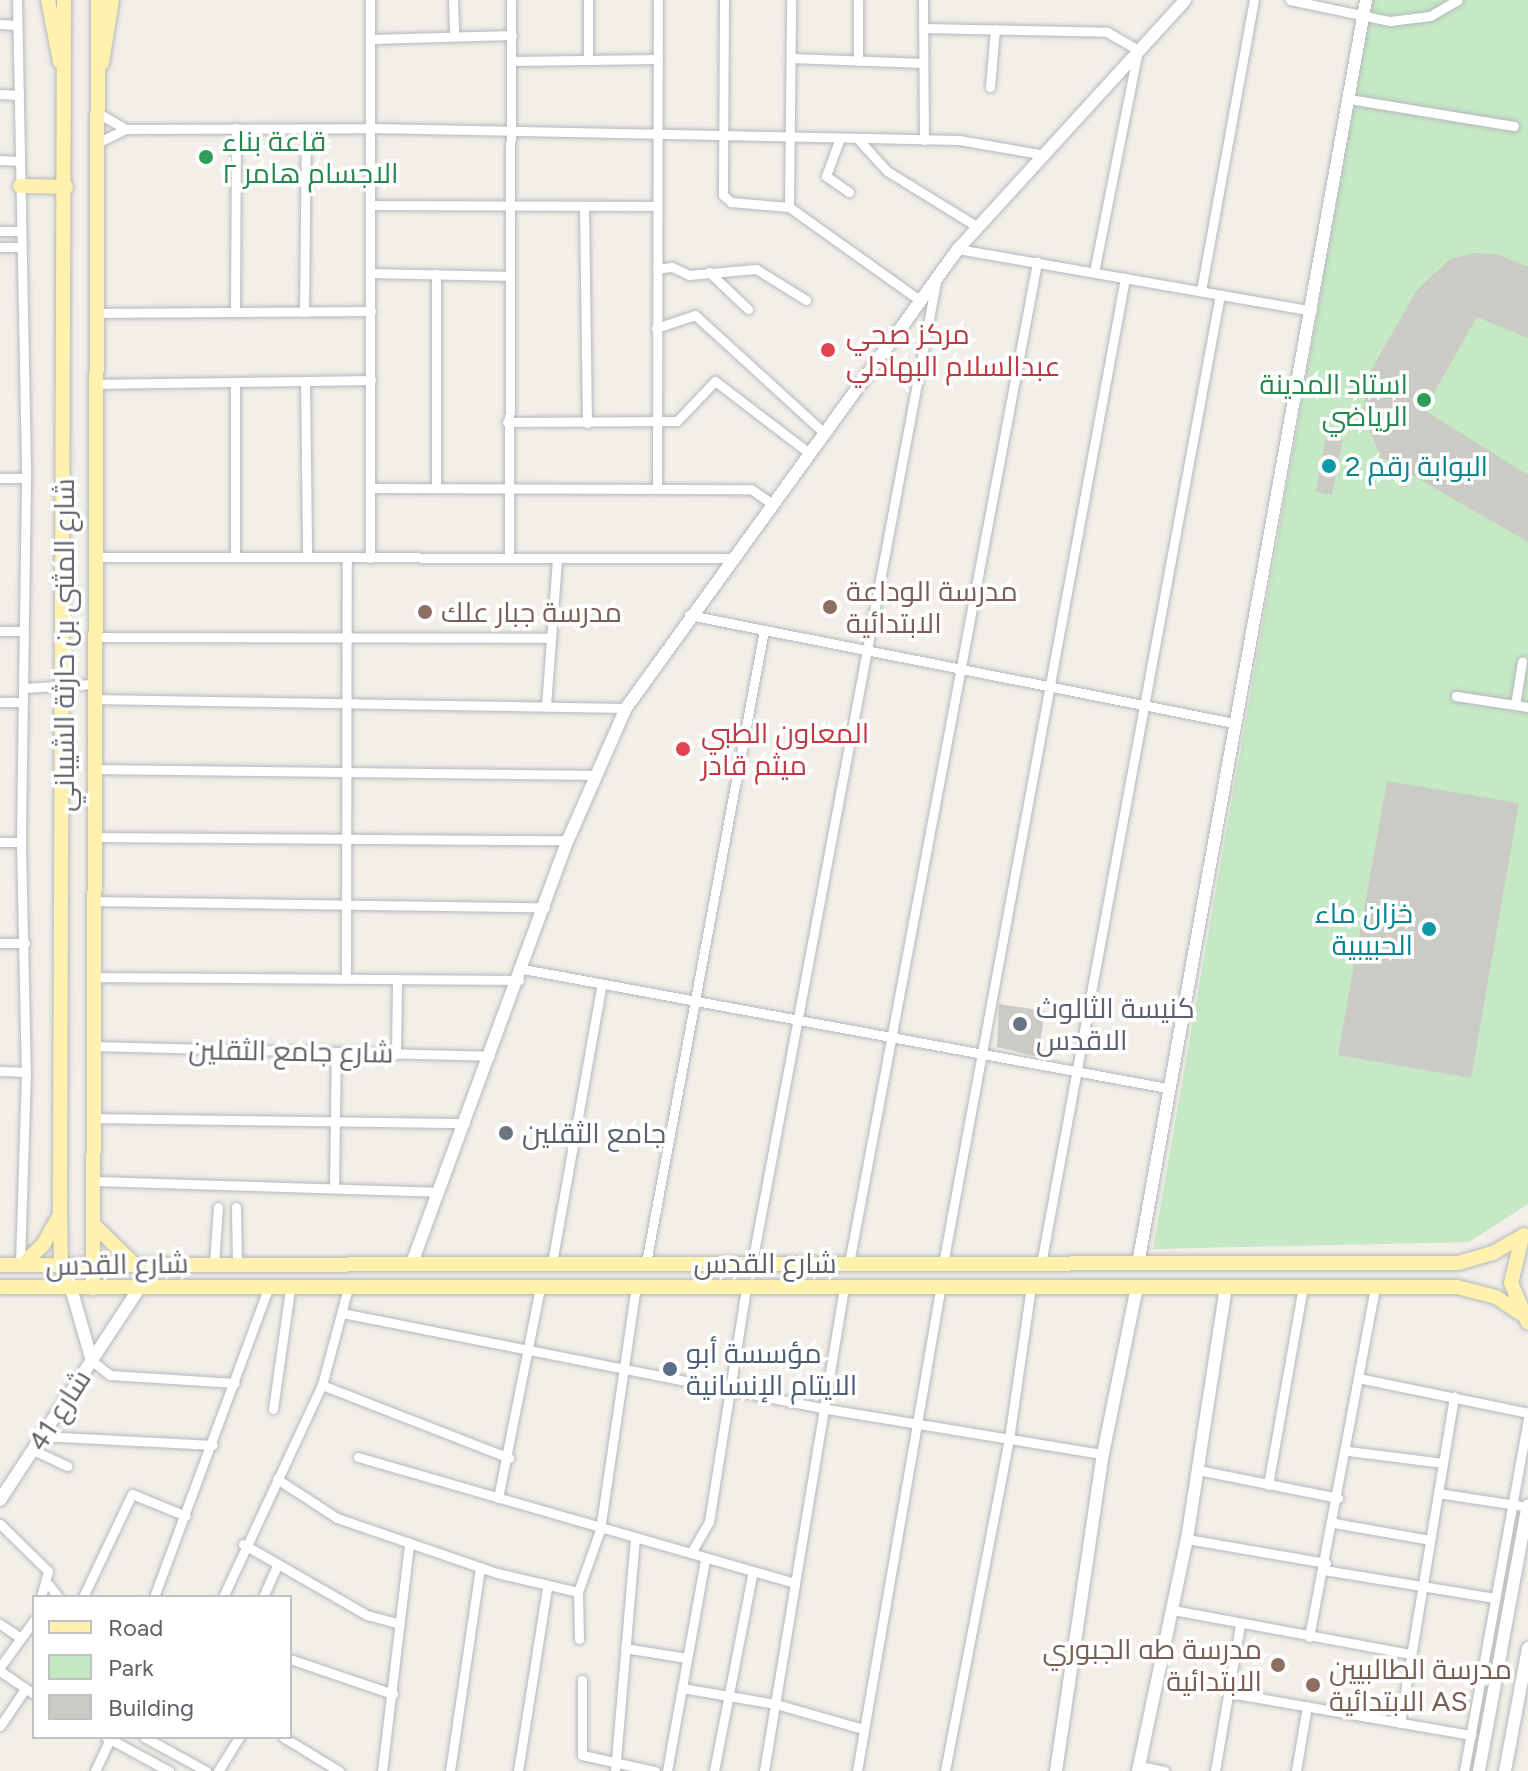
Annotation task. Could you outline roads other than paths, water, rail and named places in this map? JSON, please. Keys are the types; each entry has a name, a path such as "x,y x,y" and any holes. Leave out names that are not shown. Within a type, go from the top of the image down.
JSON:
{"main road":[{"path":"48,0 64,75"},
{"name":"شارع المثنى بن حارثة الشيباني","path":"64,0 66,187 60,1210 61,1265 71,1288"},
{"name":"شارع المثنى بن حارثة الشيباني","path":"93,1288 91,901 98,0"},
{"path":"98,74 112,0"},
{"path":"20,186 66,187"},
{"path":"21,1265 43,1245 60,1210"},
{"path":"94,1224 116,1253 137,1265"},
{"path":"1525,1319 1511,1283 1526,1232"},
{"name":"شارع القدس","path":"0,1265 1458,1263 1493,1253 1526,1232"},
{"path":"694,1287 695,1264"},
{"path":"983,1264 994,1287"},
{"path":"970,1287 983,1275 983,1264"},
{"name":"شارع القدس","path":"0,1287 1467,1288 1496,1297 1525,1319"}],"street":[{"path":"17,0 26,478 21,842 26,1072 21,1265"},
{"path":"370,0 370,558"},
{"path":"453,0 454,36"},
{"path":"509,558 507,422 511,0"},
{"path":"588,0 588,60"},
{"path":"657,489 658,0"},
{"path":"724,0 726,200 789,207 918,299"},
{"path":"789,207 791,0"},
{"path":"858,0 858,61"},
{"path":"923,0 924,140"},
{"path":"412,1263 568,840 626,708 689,615 918,299 1039,154 1185,0"},
{"path":"1201,291 1254,0"},
{"path":"1290,0 1410,21 1458,0"},
{"path":"1138,1264 1167,1088 1312,311 1366,0"},
{"path":"0,24 17,25"},
{"path":"923,28 1107,32 1138,50"},
{"path":"990,87 995,29"},
{"path":"371,39 512,35"},
{"path":"1094,272 1138,50"},
{"path":"791,58 923,63"},
{"path":"511,61 658,59"},
{"path":"0,94 19,95"},
{"path":"1349,99 1514,126"},
{"path":"98,113 126,129"},
{"path":"235,312 236,128"},
{"path":"97,143 126,129 372,128 924,140 1039,154"},
{"path":"304,312 306,129"},
{"path":"840,138 826,176 849,192"},
{"path":"857,138 887,171 976,226"},
{"path":"0,160 20,161"},
{"path":"371,205 511,208 657,206"},
{"path":"584,208 587,423"},
{"path":"0,231 20,231"},
{"path":"0,247 20,247"},
{"path":"958,249 1312,311"},
{"path":"849,1263 1037,262"},
{"path":"657,269 709,272 762,270 806,300"},
{"path":"709,272 748,309"},
{"path":"371,273 509,276"},
{"path":"436,274 436,488"},
{"path":"752,1263 937,275"},
{"path":"943,1264 1125,278"},
{"path":"1041,1264 1220,294"},
{"path":"95,313 371,311"},
{"path":"656,328 695,315 823,432"},
{"path":"94,384 371,380"},
{"path":"305,381 307,557"},
{"path":"507,422 656,423 682,418 715,381 808,452"},
{"path":"235,382 235,557"},
{"path":"0,478 26,478"},
{"path":"370,488 751,489 771,503"},
{"path":"93,557 731,558"},
{"path":"346,978 347,557"},
{"path":"546,706 557,558"},
{"path":"689,615 1234,723"},
{"path":"646,1263 764,630"},
{"path":"0,631 24,631"},
{"path":"93,637 347,640 551,638"},
{"path":"1515,705 1522,662"},
{"path":"23,688 64,685 92,691 347,703 626,708"},
{"path":"1456,696 1528,707"},
{"path":"0,702 23,702"},
{"path":"94,769 594,775"},
{"path":"92,837 568,840"},
{"path":"0,842 21,842"},
{"path":"91,901 545,907"},
{"path":"0,943 25,943"},
{"path":"91,977 397,979 521,974 602,983 1167,1088"},
{"path":"396,1054 397,979"},
{"path":"552,1263 602,983"},
{"name":"شارع جامع الثقلين","path":"91,1046 490,1056"},
{"path":"334,1188 336,1052"},
{"path":"0,1071 26,1072"},
{"path":"92,1118 465,1123"},
{"path":"92,1181 439,1192"},
{"path":"214,1263 218,1207"},
{"path":"236,1207 237,1263"},
{"name":"شارع 41","path":"0,1500 140,1287"},
{"path":"498,1498 531,1353 540,1287"},
{"path":"579,1639 578,1592 600,1530 628,1368 636,1287"},
{"path":"764,1771 821,1408 844,1287"},
{"path":"857,1771 913,1425 941,1287"},
{"path":"945,1771 1009,1439 1031,1287"},
{"path":"1056,1771 1103,1454 1137,1287"},
{"path":"1165,1771 1139,1769 1187,1539 1226,1287"},
{"path":"1268,1485 1303,1287"},
{"path":"1309,1637 1363,1379 1375,1287"},
{"name":"شارع 41","path":"71,1288 92,1361"},
{"path":"155,1595 213,1445 268,1288"},
{"path":"224,1595 243,1544 322,1385 348,1288"},
{"path":"273,1409 290,1289"},
{"path":"691,1553 709,1522 746,1289"},
{"path":"342,1313 531,1353 628,1368 821,1408 1103,1454"},
{"path":"92,1361 110,1375 235,1383"},
{"path":"1363,1379 1454,1396 1528,1415 1464,1771"},
{"path":"322,1385 509,1458"},
{"path":"1400,1723 1454,1396"},
{"path":"42,1436 213,1445"},
{"path":"33,1450 67,1466"},
{"path":"1348,1451 1443,1463"},
{"path":"358,1457 600,1530 691,1553 752,1575 795,1583"},
{"path":"1198,1470 1338,1498"},
{"path":"277,1479 337,1518 480,1567 547,1587 578,1592"},
{"path":"1438,1493 1528,1507 1479,1771"},
{"path":"84,1595 132,1494 186,1516"},
{"path":"1334,1523 1430,1540"},
{"path":"0,1524 48,1571 49,1585 56,1595"},
{"path":"617,1767 635,1539"},
{"path":"1187,1539 1495,1598"},
{"path":"382,1771 409,1543"},
{"path":"243,1544 367,1615 400,1624"},
{"path":"667,1771 705,1559"},
{"path":"264,1595 278,1564"},
{"path":"450,1771 480,1567"},
{"path":"714,1771 752,1575"},
{"path":"42,1595 49,1585"},
{"path":"518,1771 547,1587"},
{"path":"1173,1610 1240,1625 1410,1654"},
{"path":"0,1726 30,1692 0,1669 32,1623"},
{"path":"0,1624 21,1638"},
{"path":"1215,1771 1240,1625"},
{"path":"625,1648 686,1658"},
{"path":"1505,1771 1528,1648"},
{"path":"292,1660 393,1694"},
{"path":"582,1680 580,1752 617,1767 655,1771"},
{"path":"682,1688 776,1704 863,1729"},
{"path":"1230,1693 1471,1735"},
{"path":"1296,1771 1307,1706"},
{"path":"95,1771 109,1739"},
{"path":"111,1739 169,1771"},
{"path":"148,1739 206,1771"},
{"path":"219,1771 238,1739"},
{"path":"286,1739 339,1771"}],"place":[{"name":"قاعة بناء الاجسام هامر ٢","path":"206,157"},
{"name":"مركز صحي عبدالسلام البهادلي","path":"828,350"},
{"name":"استاد المدينة الرياضي","path":"1424,400"},
{"name":"البوابة رقم 2","path":"1329,466"},
{"name":"مدرسة الوداعة الابتدائية","path":"830,607"},
{"name":"مدرسة جبار علك","path":"425,612"},
{"name":"المعاون الطبي ميثم قادر","path":"683,749"},
{"name":"خزان ماء الحبيبية","path":"1429,929"},
{"name":"كنيسة الثالوث الاقدس","path":"1020,1024"},
{"name":"جامع الثقلين","path":"506,1133"},
{"name":"مؤسسة أبو الايتام الإنسانية","path":"670,1369"},
{"name":"مدرسة طه الجبوري الابتدائية","path":"1278,1665"},
{"name":"مدرسة الطالبيين الابتدائية AS","path":"1313,1685"}]}
